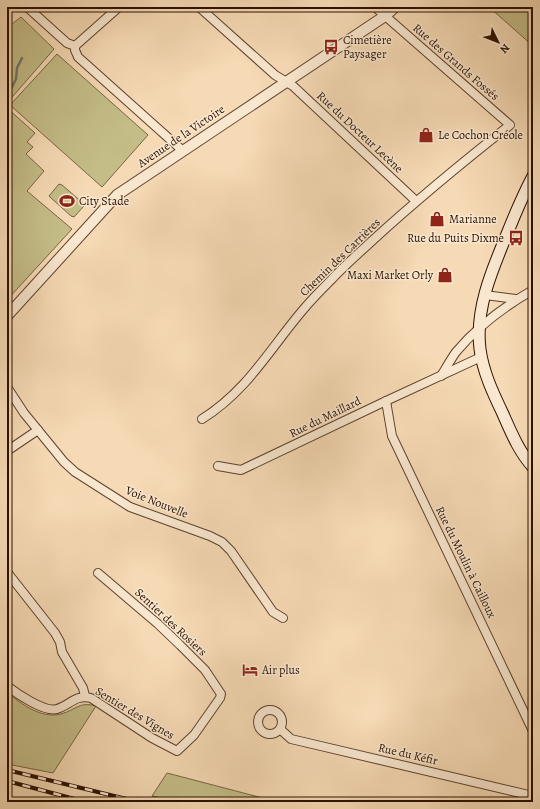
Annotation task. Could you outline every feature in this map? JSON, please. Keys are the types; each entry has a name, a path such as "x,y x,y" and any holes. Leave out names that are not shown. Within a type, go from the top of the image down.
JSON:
{"main road":[{"path":"533,176 520,201 495,262 485,295 479,328 481,357 490,388 519,448 533,467"}],"street":[{"path":"27,7 67,43 75,46"},
{"path":"75,46 118,7"},
{"name":"Rue du Docteur Lecène","path":"199,7 275,75 293,86 416,201"},
{"name":"Rue des Grands Fossés","path":"375,7 510,125"},
{"name":"Avenue de la Victoire","path":"7,316 118,195 385,16 395,7"},
{"path":"75,46 78,57 184,151"},
{"name":"Chemin des Carrières","path":"202,419 233,396 261,365 302,310 323,289 416,201 510,125"},
{"path":"441,376 456,353 479,328 516,300 533,290"},
{"path":"485,295 516,300"},
{"name":"Rue du Maillard","path":"218,466 241,470 481,357"},
{"name":"Voie Nouvelle","path":"7,387 24,413 68,468 130,507 210,536 222,542 235,556 273,612 283,618"},
{"name":"Rue du Moulin à Cailloux","path":"386,401 392,436 533,731"},
{"path":"7,452 38,430"},
{"name":"Sentier des Vignes","path":"7,572 55,633 60,642 62,652 83,688 85,696 91,698 152,738 177,751 180,751 194,735 221,696"},
{"name":"Sentier des Rosiers","path":"98,573 158,624 180,645 205,670 221,696"},
{"path":"7,686 43,708 51,710 85,696"},
{"name":"Rue du Kéfir","path":"280,729 291,739 533,796"}],"shaded area":[{"path":"489,7 533,7 533,46"},
{"path":"21,17 54,49 7,103 7,28"},
{"path":"57,54 148,135 102,187 10,105"},
{"path":"7,108 35,133 27,142 33,147 26,154 44,171 27,191 72,229 7,300"},
{"name":"City Stade","path":"59,184 83,203 84,206 74,217 49,196"},
{"path":"7,693 32,710 46,714 61,714 81,705 96,706 53,773 7,764"},
{"path":"167,773 278,802 180,802 152,796"}],"waterway":[{"path":"7,97 16,79 17,68 22,58"}],"railway":[{"path":"7,770 139,802"},
{"path":"7,781 86,802"}],"place":[{"name":"Cimetière Paysager","path":"331,47"},
{"name":"Le Cochon Créole","path":"426,135"},
{"name":"City Stade","path":"67,201"},
{"name":"Marianne","path":"437,219"},
{"name":"Rue du Puits Dixme","path":"516,238"},
{"name":"Maxi Market Orly","path":"445,275"},
{"name":"Air plus","path":"250,670"}]}
